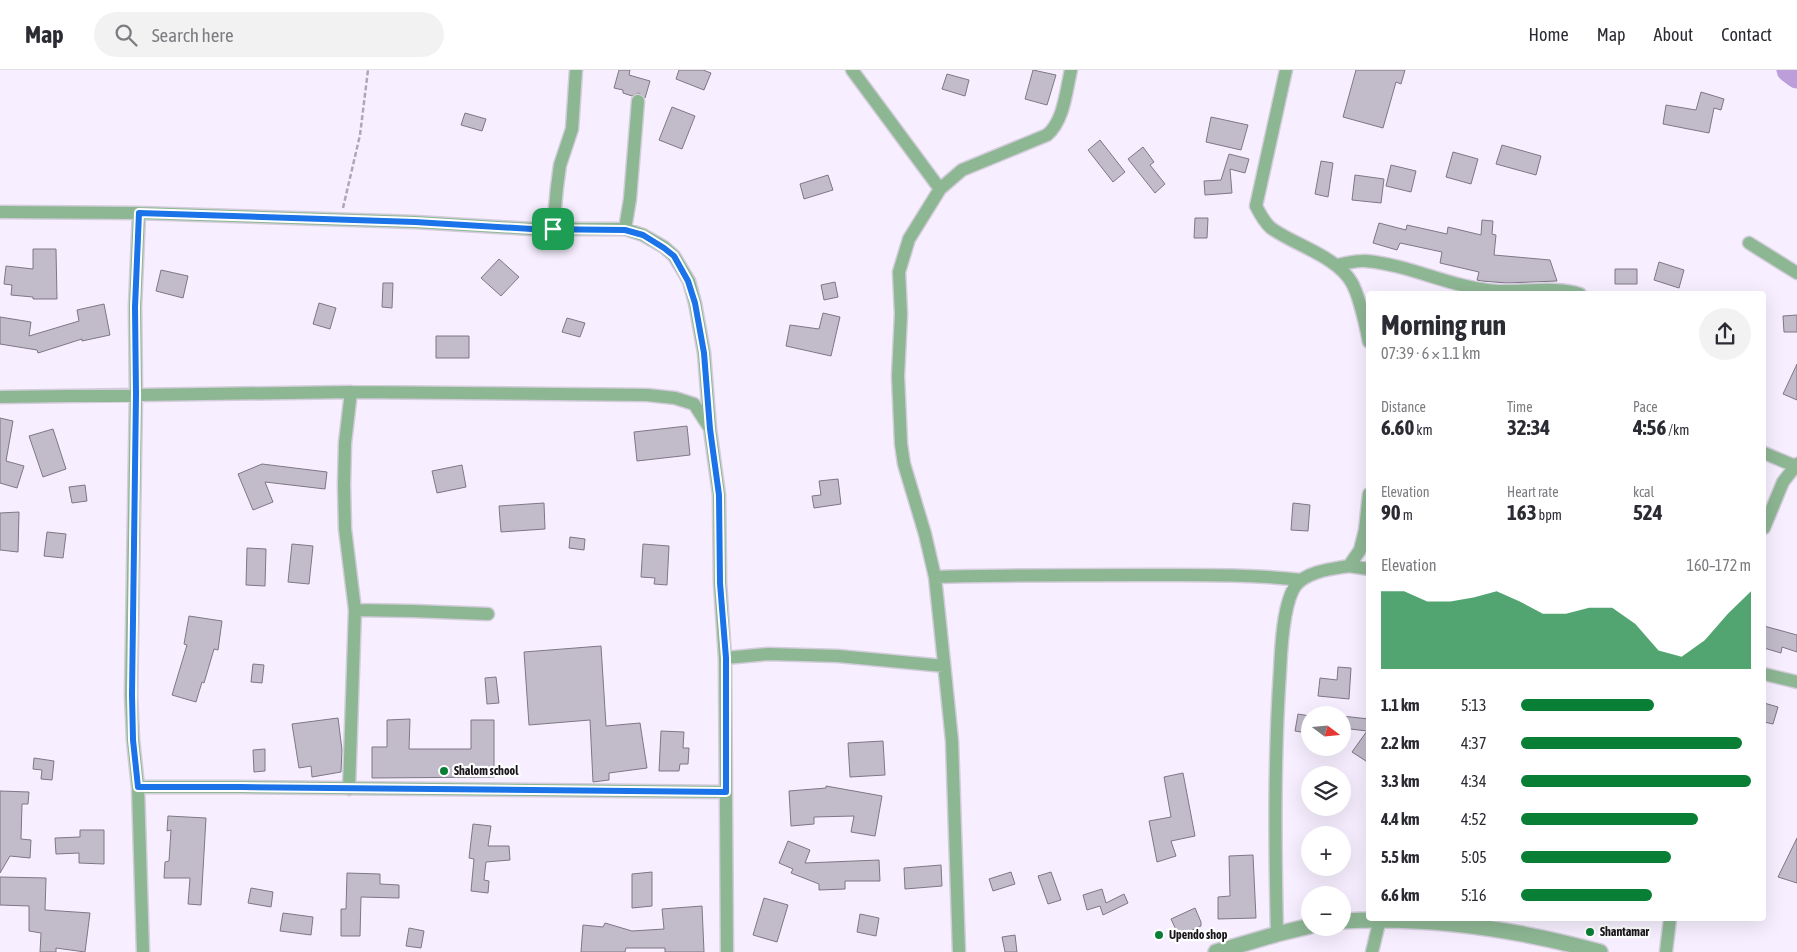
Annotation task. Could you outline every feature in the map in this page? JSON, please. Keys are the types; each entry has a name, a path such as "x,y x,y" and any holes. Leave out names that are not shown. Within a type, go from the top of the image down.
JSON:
{"street":[{"path":"553,229 560,165 572,130 576,70"},
{"path":"852,70 940,189"},
{"path":"958,952 952,741 935,577 925,534 904,464 900,428 898,376 901,314 900,272 909,239 940,189 962,170 1047,135 1054,129 1058,121 1071,70"},
{"path":"1286,70 1256,206 1262,218 1271,228 1336,265 1352,283 1366,329"},
{"path":"625,230 630,199 638,101"},
{"path":"0,212 139,213 415,222 553,229 625,230 643,235 674,256 688,281 695,303 704,353 710,429 719,495 720,583 726,658 727,952"},
{"path":"139,213 135,307 136,394 132,695 133,740 138,787 143,952"},
{"path":"1749,243 1797,273"},
{"path":"1336,265 1364,261 1420,272 1479,289 1502,291"},
{"path":"1532,291 1558,291"},
{"path":"0,397 351,392 647,395 675,398 694,404 710,429"},
{"path":"349,789 355,610 346,529 344,484 345,443 351,392"},
{"path":"1766,454 1796,465 1784,482 1766,523"},
{"path":"1349,566 1360,550 1366,521"},
{"path":"1277,934 1275,741 1285,617 1293,591 1301,580 1327,570 1349,566 1366,569"},
{"path":"935,577 1023,574 1263,576 1301,580"},
{"path":"355,610 488,614"},
{"path":"726,658 768,654 828,656 944,666"},
{"path":"1766,674 1797,682"},
{"path":"138,787 726,792"},
{"path":"1351,921 1366,920"},
{"path":"1372,952 1380,921"},
{"path":"1406,921 1495,928 1553,939 1600,952"},
{"path":"1666,952 1670,921"},
{"path":"1216,952 1301,928"}],"path":[{"path":"340,221 360,135 368,70"}],"building":[{"path":"619,70 630,70 629,75 650,81 645,98 639,93 632,96 623,93 623,90 614,88"},
{"path":"679,70 703,70 711,73 704,90 676,79"},
{"path":"1033,70 1056,75 1047,105 1025,99"},
{"path":"1356,70 1405,70 1401,84 1396,82 1383,128 1343,117"},
{"path":"947,74 969,80 965,96 942,89"},
{"path":"1701,92 1724,99 1721,110 1714,108 1709,133 1663,124 1666,105 1696,110"},
{"path":"672,107 695,116 682,149 659,140"},
{"path":"465,113 486,119 482,131 461,125"},
{"path":"1211,117 1248,125 1241,150 1206,142"},
{"path":"1100,140 1125,172 1113,182 1088,150"},
{"path":"1502,145 1541,156 1536,175 1496,164"},
{"path":"1143,147 1154,162 1150,165 1165,184 1155,193 1128,159"},
{"path":"1453,152 1478,159 1471,184 1446,177"},
{"path":"1229,154 1249,159 1245,173 1230,169 1232,193 1205,195 1204,181 1221,180"},
{"path":"1321,161 1333,163 1328,197 1315,194"},
{"path":"1391,165 1416,171 1411,192 1386,186"},
{"path":"828,175 833,190 804,199 800,184"},
{"path":"1355,175 1384,179 1381,203 1352,200"},
{"path":"1195,218 1208,218 1207,238 1194,238"},
{"path":"1482,220 1493,221 1492,234 1496,235 1494,255 1550,260 1557,281 1507,283 1477,280 1479,272 1440,263 1442,252 1400,243 1397,250 1373,243 1379,223 1406,230 1407,225 1447,234 1448,227 1481,235"},
{"path":"33,249 56,249 57,299 33,299 33,297 11,295 12,285 4,284 6,266 33,269"},
{"path":"499,259 519,277 501,296 481,278"},
{"path":"1659,262 1684,270 1679,288 1654,280"},
{"path":"1615,269 1637,269 1637,284 1615,284"},
{"path":"161,270 188,276 183,298 156,291"},
{"path":"835,282 838,297 824,300 821,285"},
{"path":"383,283 393,283 392,308 382,307"},
{"path":"319,303 336,308 330,329 313,324"},
{"path":"104,304 110,335 82,341 82,339 38,353 37,350 0,344 0,317 31,322 29,336 79,321 77,310"},
{"path":"823,313 840,317 831,356 786,346 790,325 819,329"},
{"path":"1797,315 1797,332 1784,332 1783,316"},
{"path":"567,318 585,323 580,337 562,332"},
{"path":"436,336 469,336 469,358 436,358"},
{"path":"1797,364 1797,400 1783,394"},
{"path":"0,418 13,421 6,461 24,466 17,488 0,483"},
{"path":"687,426 690,455 637,461 634,432"},
{"path":"53,429 66,469 43,477 29,436"},
{"path":"262,464 327,472 325,489 265,482 273,502 253,510 238,474"},
{"path":"462,465 466,487 437,493 432,471"},
{"path":"838,479 841,504 814,508 812,496 821,495 819,481"},
{"path":"85,485 87,501 72,503 69,487"},
{"path":"544,503 545,529 501,532 499,506"},
{"path":"1293,503 1310,505 1308,531 1291,530"},
{"path":"19,512 18,552 0,550 0,513"},
{"path":"47,532 66,534 63,558 44,556"},
{"path":"570,537 585,539 584,550 569,548"},
{"path":"292,544 313,546 309,584 288,582"},
{"path":"643,544 669,546 667,585 654,584 655,578 641,577"},
{"path":"247,548 266,549 265,586 246,585"},
{"path":"189,616 222,621 218,650 214,649 196,702 172,695 187,645 184,644"},
{"path":"1766,627 1797,635 1797,652 1782,647 1781,653 1766,649"},
{"path":"601,646 606,726 640,723 647,768 609,773 609,780 593,782 590,720 529,725 524,652"},
{"path":"253,664 264,665 262,683 251,682"},
{"path":"1338,667 1351,668 1349,699 1318,696 1320,678 1337,680"},
{"path":"496,677 499,703 487,704 485,678"},
{"path":"1766,704 1778,707 1773,724 1766,722"},
{"path":"1298,714 1301,714 1301,732 1295,731"},
{"path":"1351,717 1366,719 1366,731 1351,729"},
{"path":"338,718 342,750 341,772 312,777 311,766 299,768 292,724"},
{"path":"410,719 409,749 471,749 471,720 494,720 494,777 372,778 372,747 387,747 387,720"},
{"path":"661,731 684,732 683,748 689,748 688,764 680,764 679,771 659,771"},
{"path":"1366,732 1366,761 1352,752"},
{"path":"883,741 885,775 850,777 848,743"},
{"path":"265,749 265,771 254,772 253,750"},
{"path":"34,758 54,761 52,780 41,779 42,770 33,769"},
{"path":"1183,773 1195,836 1171,841 1176,856 1157,862 1149,821 1171,817 1164,777"},
{"path":"826,786 882,796 875,836 851,832 854,816 814,817 814,824 791,826 789,791 826,788"},
{"path":"0,791 29,792 28,804 22,804 21,839 31,840 30,858 10,856 0,873"},
{"path":"168,816 206,818 201,905 188,904 190,878 164,878 165,862 169,861 171,830 167,831"},
{"path":"473,824 491,826 488,846 509,846 510,860 486,862 484,880 489,881 488,893 471,891 474,859 469,858"},
{"path":"80,830 104,830 104,864 79,863 79,853 56,854 55,838 80,837"},
{"path":"1797,838 1797,883 1778,877"},
{"path":"788,841 810,850 805,863 879,860 880,881 845,881 845,889 819,890 819,884 791,873 793,869 779,863"},
{"path":"1253,855 1256,918 1218,919 1218,897 1230,896 1229,856"},
{"path":"941,865 942,886 905,889 904,868"},
{"path":"652,872 652,906 632,908 632,874"},
{"path":"1011,872 1015,884 993,891 989,879"},
{"path":"1051,872 1061,900 1048,904 1038,876"},
{"path":"347,873 380,874 380,884 399,885 399,898 361,897 360,936 341,936 341,909 346,909"},
{"path":"0,877 46,878 45,910 90,913 85,952 56,948 56,952 40,952 41,933 29,931 29,906 0,905"},
{"path":"251,888 273,892 271,907 248,903"},
{"path":"1102,889 1106,903 1124,894 1128,903 1103,915 1100,906 1087,910 1083,895"},
{"path":"764,898 788,905 777,942 753,935"},
{"path":"702,906 704,952 665,952 665,948 626,948 625,952 581,952 583,925 603,927 605,923 632,931 664,929 662,909"},
{"path":"1195,908 1201,926 1179,936 1171,919"},
{"path":"283,913 313,917 311,935 280,931"},
{"path":"860,914 879,918 876,936 857,932"},
{"path":"409,928 424,931 421,948 406,946"},
{"path":"1015,935 1017,952 1005,952 1002,937"}],"waterway":[{"path":"1789,70 1797,76"}],"place":[{"name":"Shalom school","path":"444,771"},
{"name":"Shantamar","path":"1590,932"},
{"name":"Upendo shop","path":"1159,935"}],"route":[{"path":"139,213 415,222 553,229 625,230 643,235 674,256 688,281 695,303 704,353 710,429 719,495 720,583 726,658 726,792 553,789 138,787 133,740 132,585 136,394 135,307 139,213"}]}
